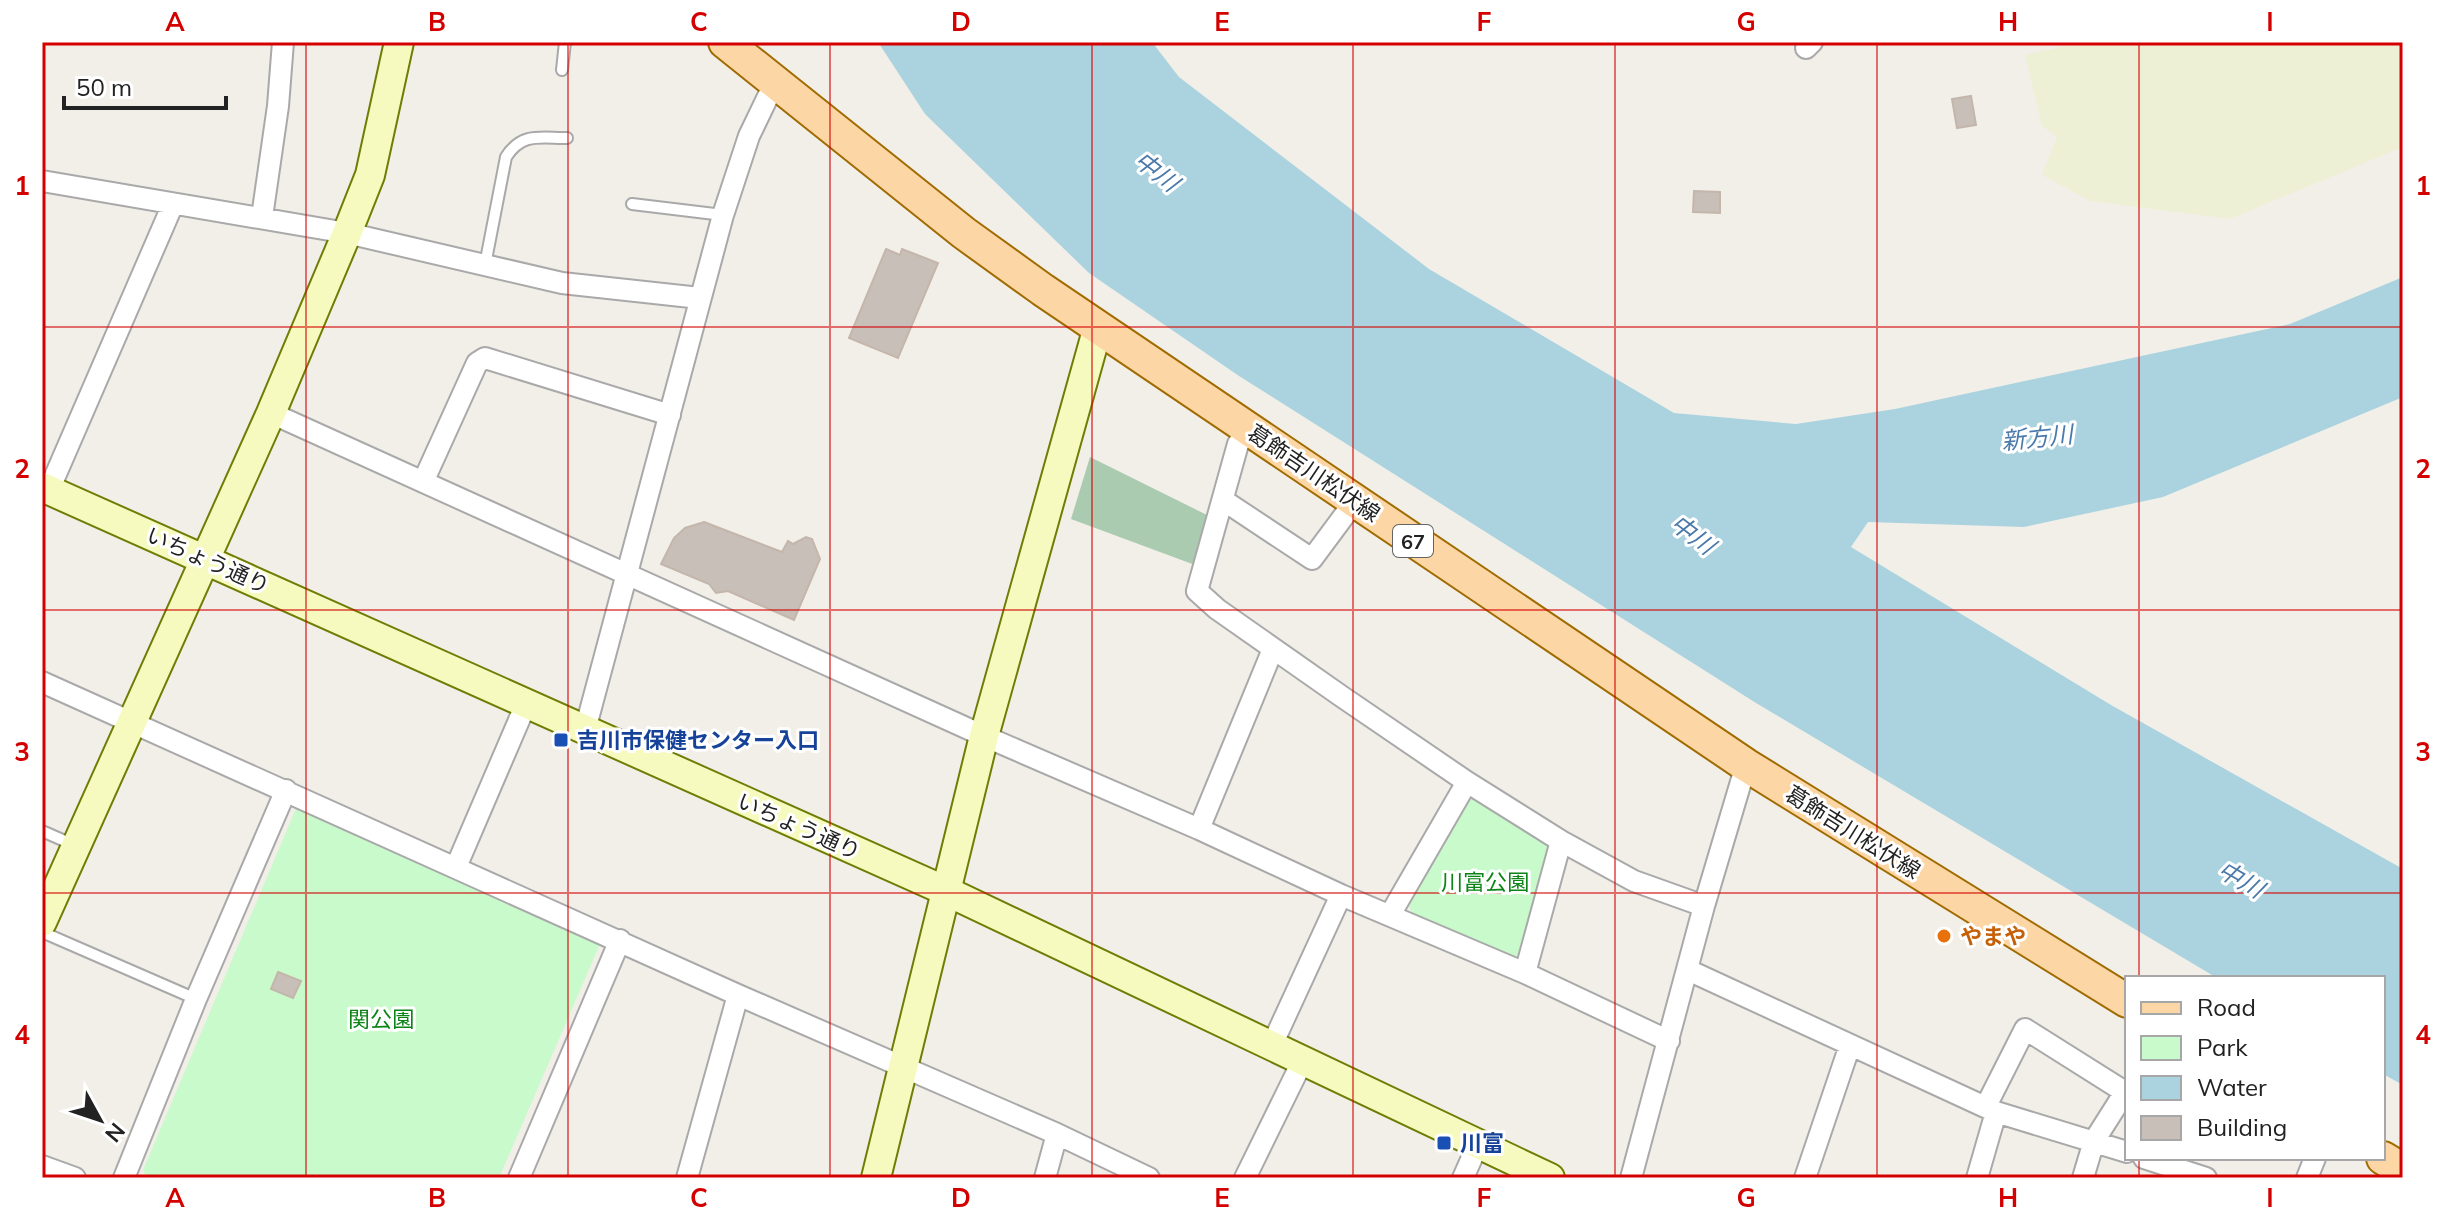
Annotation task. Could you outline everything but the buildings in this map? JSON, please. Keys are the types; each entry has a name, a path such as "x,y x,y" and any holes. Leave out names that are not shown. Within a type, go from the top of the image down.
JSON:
{"main road":[{"name":"葛飾吉川松伏線","path":"728,43 964,233 1098,327 1746,765 2125,1000"},
{"path":"2385,1159 2403,1170"}],"street":[{"path":"262,217 278,106 283,42"},
{"path":"42,922 271,413 347,233 370,175 399,42"},
{"path":"585,730 723,215 749,136 775,82"},
{"path":"42,181 347,233 562,283 700,298"},
{"path":"45,489 173,204"},
{"path":"876,1178 984,736 1098,327"},
{"path":"423,482 477,363 485,358 670,415"},
{"path":"271,413 984,736 1525,973 1669,1041"},
{"path":"1249,429 1238,444 1197,591 1273,649 1467,782 1561,841 1634,881 1704,906"},
{"name":"いちょう通り","path":"45,489 946,891 1550,1178"},
{"path":"1223,500 1312,559 1355,501"},
{"path":"1199,829 1273,649"},
{"path":"42,682 738,995 1057,1134 1149,1178"},
{"path":"456,867 526,704"},
{"path":"1631,1178 1704,906 1746,765"},
{"path":"1390,915 1467,782"},
{"path":"124,1178 196,999 286,790"},
{"path":"1525,973 1561,841"},
{"path":"1271,1047 1341,895"},
{"path":"519,1178 620,940"},
{"path":"1688,970 1991,1109 2125,1151"},
{"path":"687,1178 738,995"},
{"path":"1977,1178 1991,1109 2025,1029 2125,1092 2094,1141 2083,1178"},
{"path":"1805,1178 1850,1045"},
{"path":"1245,1178 1302,1062"},
{"path":"1045,1178 1057,1134"},
{"path":"1463,1178 1478,1144"},
{"path":"42,1166 75,1178"},
{"path":"2151,1166 2206,1178"}],"lane":[{"path":"562,70 565,42"},
{"path":"485,265 506,157 515,143 526,139 567,138"},
{"path":"632,204 723,215"},
{"path":"42,831 76,846"},
{"path":"42,932 196,999"}],"green space":[{"path":"2081,42 2403,42 2403,147 2230,219 2090,201 2042,175 2057,137 2042,126 2025,55"},
{"path":"1090,457 1209,516 1195,565 1071,519"},
{"name":"川富公園","path":"1467,796 1475,797 1551,842 1524,956 1517,960 1412,914 1408,903"},
{"name":"関公園","path":"297,806 600,944 499,1178 147,1178 143,1170"}],"water":[{"path":"878,42 1152,42 1179,77 1429,269 1674,413 1796,424 1895,409 2290,324 2403,277 2403,397 2163,497 2024,527 1868,522 1851,547 2111,705 2403,869 2403,1085 2385,1075 2385,976 2214,976 1756,703 1239,376 1089,273 925,114"}],"place":[{"name":"吉川市保健センター入口","path":"561,740"},
{"name":"やまや","path":"1944,936"},
{"name":"川富","path":"1444,1143"}],"water label":[{"name":"中川","path":"1157,171"},
{"name":"新方川","path":"2037,437"},
{"name":"中川","path":"1693,534"},
{"name":"中川","path":"2241,879"}]}
